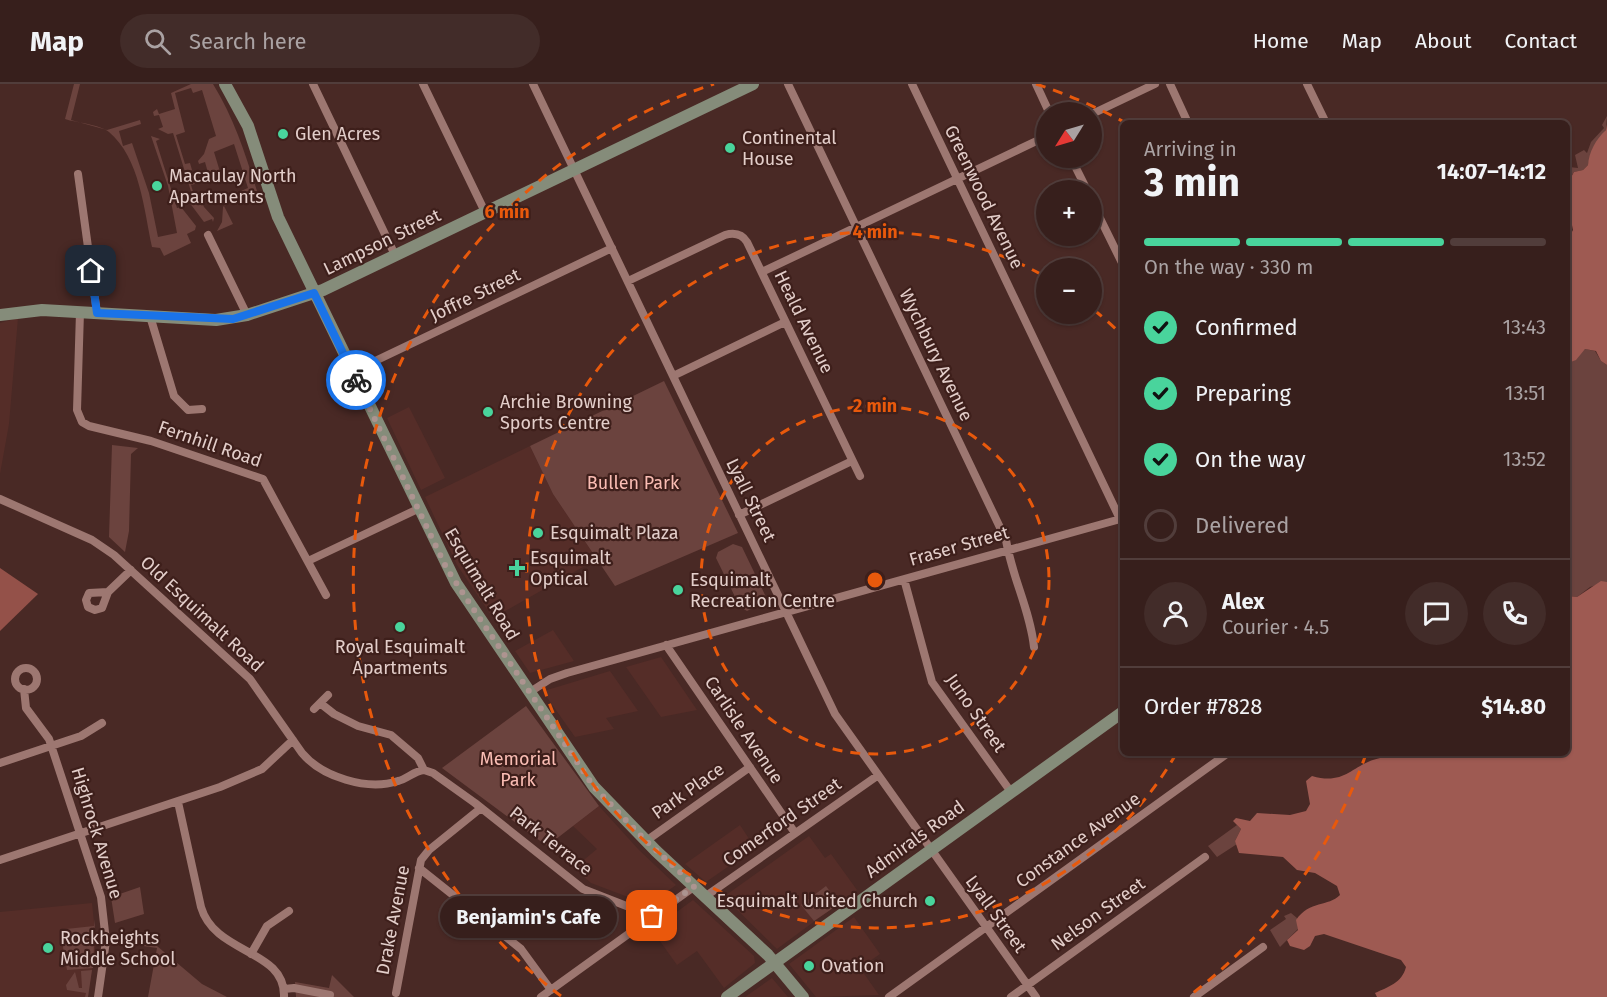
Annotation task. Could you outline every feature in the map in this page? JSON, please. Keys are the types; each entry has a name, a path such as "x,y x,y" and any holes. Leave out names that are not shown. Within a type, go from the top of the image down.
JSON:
{"main road":[{"name":"Esquimalt Road","path":"225,84 245,119 274,208 452,576 594,787 646,841 776,963 803,997"},
{"name":"Lampson Street","path":"0,315 26,311 80,312 216,320 247,315 314,293 753,84"},
{"name":"Admirals Road","path":"727,997 1120,714"}],"street":[{"path":"313,84 395,255"},
{"path":"423,84 485,212"},
{"name":"Lyall Street","path":"533,84 835,714 1036,997"},
{"name":"Wychbury Avenue","path":"788,84 1006,540 1031,625 1034,647"},
{"name":"Greenwood Avenue","path":"912,84 1120,512"},
{"path":"1036,84 1044,102"},
{"path":"1102,109 1155,84"},
{"path":"1170,84 1187,120"},
{"path":"1307,84 1325,120"},
{"path":"762,272 1036,141"},
{"path":"78,174 97,313"},
{"path":"1102,222 1120,259"},
{"name":"Heald Avenue","path":"628,282 725,235 738,234 747,243 762,272 861,476"},
{"path":"208,235 247,315"},
{"name":"Joffre Street","path":"352,372 612,248"},
{"name":"Fernhill Road","path":"80,312 77,410 82,422 89,426 151,441 264,479 326,595"},
{"path":"150,316 176,400 188,410 202,409"},
{"path":"673,376 785,322"},
{"path":"740,514 852,460"},
{"name":"Old Esquimalt Road","path":"0,499 98,543 131,570 250,679 312,763 351,781 391,783 424,770"},
{"path":"308,561 418,509"},
{"name":"Fraser Street","path":"530,692 556,676 1120,519"},
{"path":"108,592 131,570"},
{"name":"Juno Street","path":"904,579 932,682 1011,792"},
{"name":"Carlisle Avenue","path":"666,645 795,833"},
{"name":"Highrock Avenue","path":"24,689 26,708 44,729 52,746 81,834 105,918 105,955 98,997"},
{"name":"Park Terrace","path":"328,695 317,706 358,726 391,735 418,758 424,770 433,773 481,808 584,889 652,916"},
{"path":"0,763 85,735 102,723"},
{"path":"0,860 178,802 262,769 293,740"},
{"name":"Constance Avenue","path":"889,997 1224,756"},
{"name":"Park Place","path":"646,841 750,767"},
{"name":"Comerford Street","path":"705,896 877,776"},
{"path":"178,802 203,915 218,935 273,967 280,977 284,993 294,988 330,995"},
{"name":"Drake Avenue","path":"396,993 421,860 429,850 481,808"},
{"name":"Nelson Street","path":"1011,997 1205,857"},
{"path":"419,868 521,949 551,990"},
{"path":"541,997 695,886"},
{"path":"251,954 267,926 289,911"},
{"path":"1194,997 1263,947"}],"shaded area":[{"path":"1607,124 1607,365 1601,361 1596,351 1585,349 1576,360 1570,362 1570,235 1573,230 1570,216 1570,180 1574,172 1583,170 1588,165 1591,151 1606,130"},
{"path":"18,318 9,424 0,474 0,323"},
{"path":"409,407 445,478 421,490 387,418"},
{"path":"530,446 553,494 597,559 493,618 457,565 425,497"},
{"path":"0,568 38,594 0,631"},
{"path":"1601,581 1607,582 1607,997 1377,997 1375,993 1394,984 1401,977 1406,967 1401,960 1324,934 1315,936 1310,946 1304,950 1290,946 1287,940 1298,930 1296,920 1307,909 1340,895 1337,886 1315,873 1297,870 1283,857 1239,853 1235,841 1241,829 1233,821 1236,818 1250,821 1257,813 1290,815 1306,811 1310,804 1306,781 1312,776 1333,778 1341,776 1380,758 1392,756 1570,756 1570,596 1577,597"},
{"path":"553,630 574,661 530,673 515,651"},
{"path":"661,657 697,710 661,717 626,667"},
{"path":"610,671 638,711 606,718 614,729 575,737 546,696 547,690"},
{"path":"599,806 639,850 676,885 649,905 591,883 574,868 597,849 573,826"},
{"path":"740,825 755,848 706,882 685,864"},
{"path":"809,836 825,858 831,854 857,890 777,949 726,899 726,895"},
{"path":"693,900 754,956 755,963 724,988 697,951 677,965 652,930"},
{"name":"Rockheights Middle School","path":"92,903 96,942 88,997 0,997 0,912"},
{"path":"854,917 880,954 860,968 879,995 816,997 789,964"},
{"path":"772,978 788,997 745,997 755,990"}],"green space":[{"path":"74,84 80,84 71,120 80,122 65,119"},
{"path":"191,84 213,84 233,123 243,149 257,191 224,206 238,199 241,191 248,188 234,144 214,152 221,175 205,183 210,180 205,162 199,164 198,161 204,154 209,139 216,136 202,90 193,93 191,88 175,93 185,132 176,135 185,164 190,163 192,170 187,172 195,184 191,185 195,198 200,197 204,207 214,218 213,222 212,219 204,222 189,202 193,198 173,133 168,134 158,129 163,127 159,115 154,116 153,112 157,109 159,114 175,109 171,93"},
{"path":"1607,116 1606,130 1593,148 1588,165 1583,170 1574,172 1570,178 1570,167 1578,168 1575,155 1584,150 1587,153 1591,142 1604,128 1602,125"},
{"path":"140,120 141,124 119,131 123,146 132,143 149,193 158,237 177,233 168,186 151,136 160,139 156,141 177,208 181,207 196,226 195,230 187,234 191,243 164,256 160,248 152,247 134,170 119,143 105,129"},
{"path":"224,206 233,224 217,231 222,222"},
{"path":"1585,349 1595,351 1601,361 1607,365 1607,582 1590,587 1577,597 1570,596 1570,360"},
{"name":"Bullen Park","path":"664,381 738,533 615,586 553,494 530,446"},
{"path":"112,445 138,448 131,454 129,531 125,552 109,537"},
{"path":"733,544 742,547 766,597 763,603 747,611 740,607 716,558 718,552"},
{"name":"Memorial Park","path":"526,706 599,806 547,846 442,768"},
{"path":"1237,825 1241,829 1235,841 1237,844 1217,857 1208,846"},
{"path":"826,886 839,904 814,921 801,905"},
{"path":"140,887 144,914 115,923 111,897"},
{"path":"1291,913 1297,918 1298,929 1280,947 1270,930 1286,919 1284,916"},
{"path":"95,919 93,968 67,970 62,941 67,938 66,929 94,926"},
{"path":"115,942 157,946 202,984 227,997 148,997 157,948"},
{"path":"92,970 88,997 85,997 86,993 67,990 66,985 75,972 79,988 82,988 81,971"},
{"path":"332,975 354,997 296,997 295,982 329,988"}],"way so far":[{"path":"356,380 447,569 474,610 594,787 646,841 695,886 652,916"}],"place":[{"name":"Glen Acres","path":"283,134"},
{"name":"Continental House","path":"730,148"},
{"name":"Macaulay North Apartments","path":"157,186"},
{"name":"Archie Browning Sports Centre","path":"488,412"},
{"name":"Esquimalt Plaza","path":"538,533"},
{"name":"Esquimalt Optical","path":"517,568"},
{"name":"Esquimalt Recreation Centre","path":"678,590"},
{"name":"Royal Esquimalt Apartments","path":"400,627"},
{"name":"Esquimalt United Church","path":"930,901"},
{"name":"Benjamin's Cafe","path":"652,916"},
{"name":"Rockheights Middle School","path":"48,948"},
{"name":"Ovation","path":"809,966"}],"route":[{"path":"91,271 97,313 233,319 314,293 356,380"}]}
